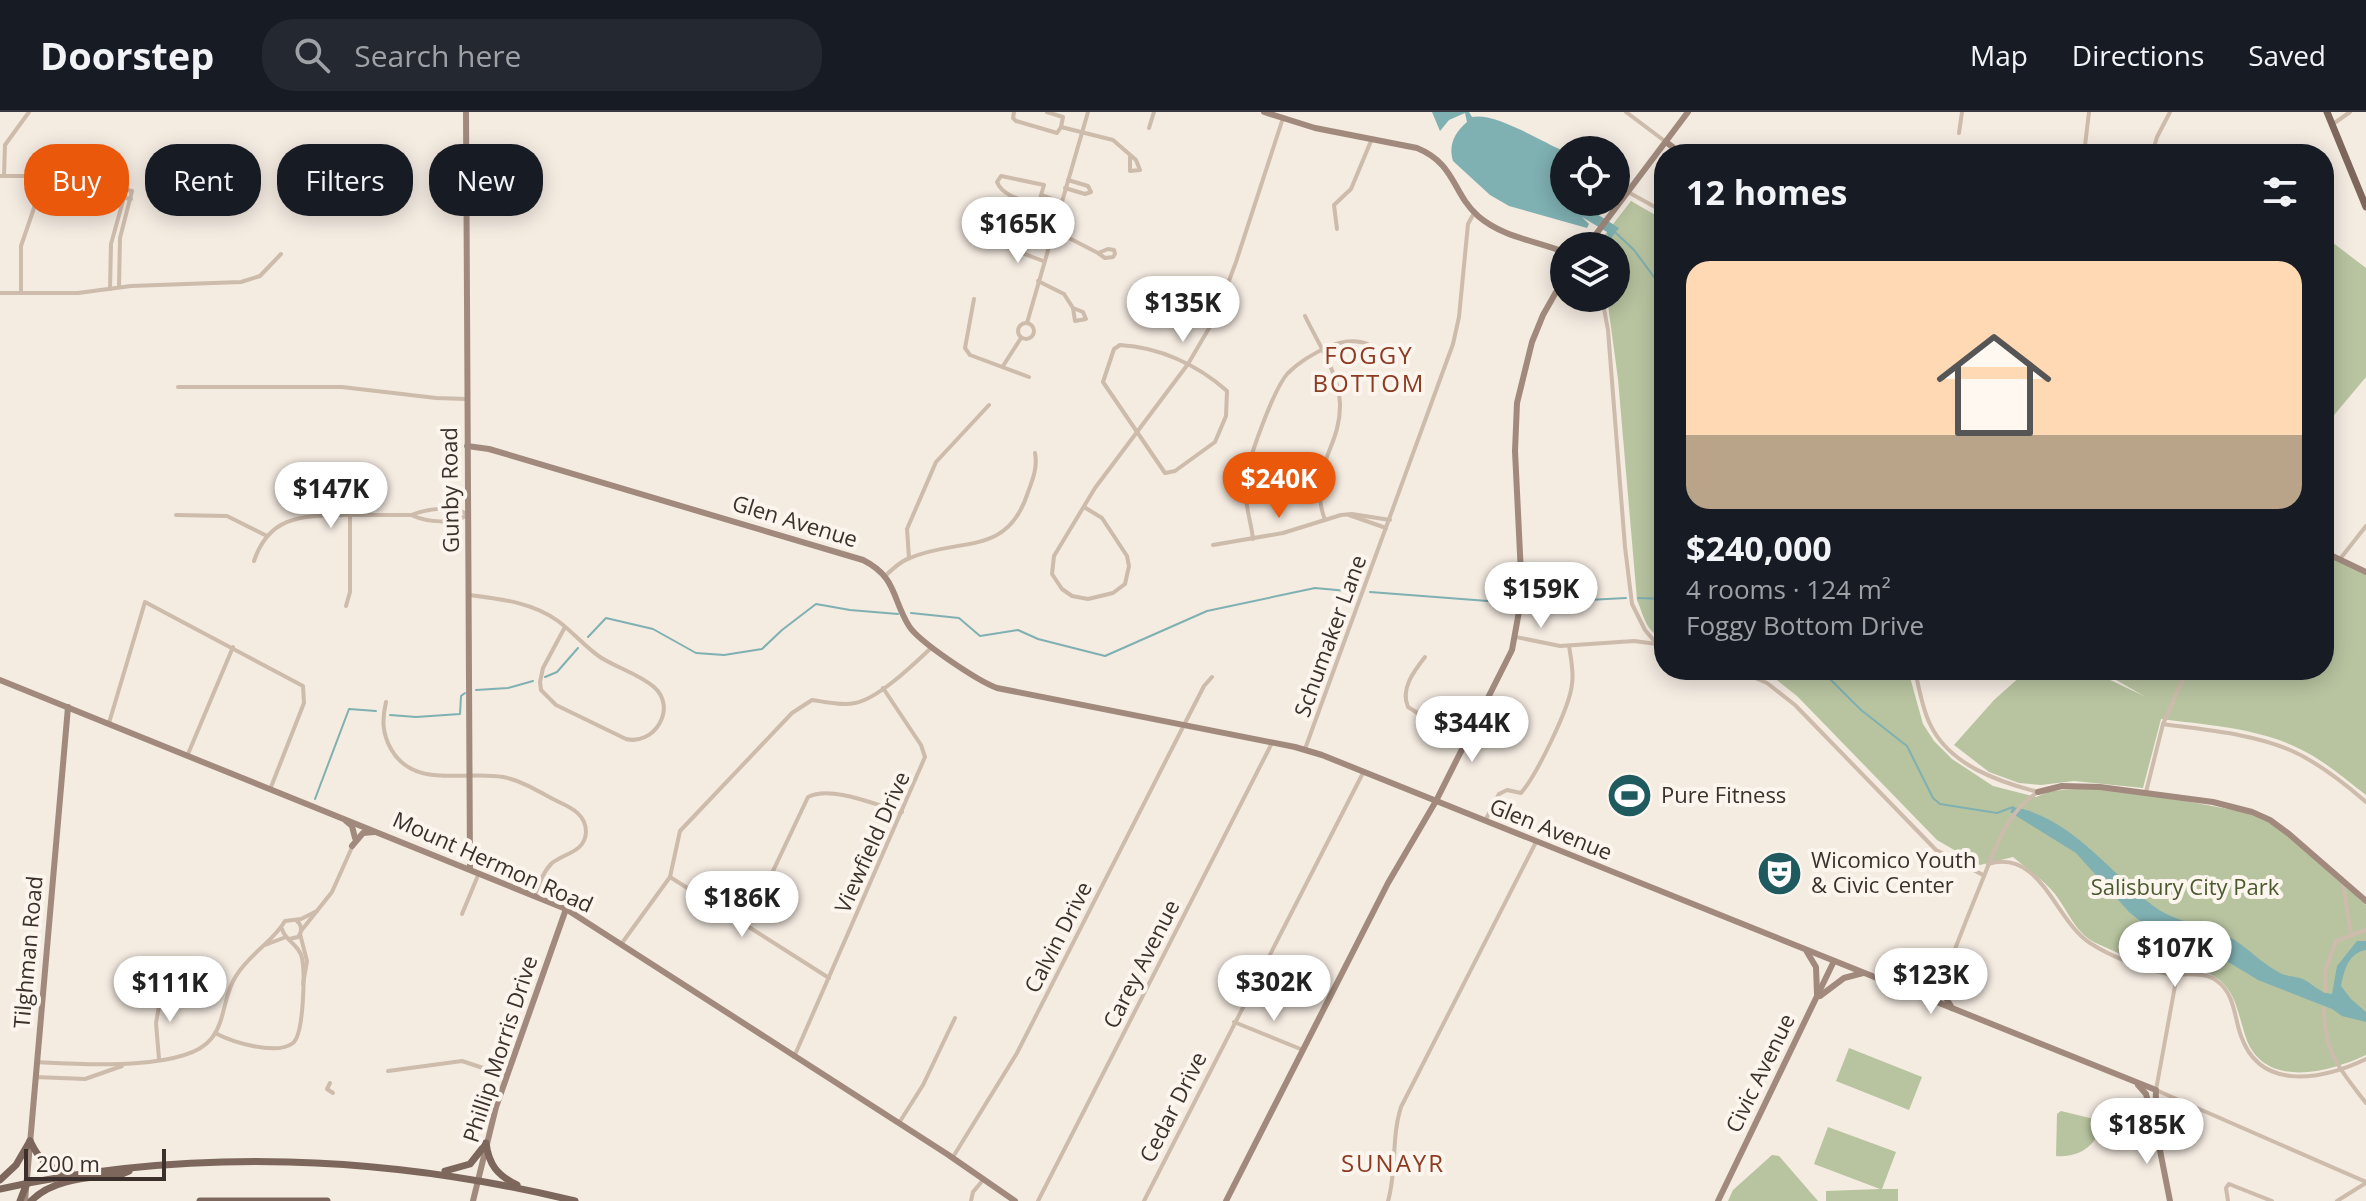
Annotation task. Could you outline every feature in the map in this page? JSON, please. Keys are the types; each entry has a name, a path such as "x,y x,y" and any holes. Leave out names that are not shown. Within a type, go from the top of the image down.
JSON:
{"main road":[{"path":"2327,112 2366,207"},
{"path":"0,1180 16,1165 30,1141 49,1167 89,1173"},
{"path":"433,1172 460,1169 470,1164 486,1143"},
{"path":"486,1143 489,1159 498,1174 527,1189"},
{"path":"0,1189 135,1168 279,1161 433,1172 575,1201"},
{"path":"25,1201 55,1185 122,1174 135,1168"},
{"path":"25,1201 27,1183"},
{"path":"200,1201 327,1201"}],"street":[{"path":"24,177 2,176 5,145 29,112"},
{"name":"Gunby Road","path":"466,112 470,869"},
{"path":"1014,112 1016,121 1057,133 1063,117 1047,112"},
{"path":"1027,323 1088,112"},
{"path":"1149,128 1154,112"},
{"path":"1265,112 1371,141 1417,148 1438,159 1474,213 1501,230 1550,247"},
{"path":"1626,112 1669,144"},
{"path":"1666,142 1688,112"},
{"path":"1959,133 1962,112"},
{"path":"2085,144 2089,112"},
{"path":"2155,144 2161,125 2170,112"},
{"path":"2333,125 2350,112"},
{"path":"1084,507 1102,518 1127,556 1129,571 1125,584 1113,593 1088,599 1072,596 1053,578 1051,569 1054,556 1095,488 1188,364 1215,318 1283,118"},
{"path":"1061,127 1113,140 1130,157"},
{"path":"1337,229 1334,205 1351,189 1371,141"},
{"path":"1630,189 1654,158"},
{"path":"1001,176 1007,176 1044,185 1041,195 1038,205 1006,193 997,182 1001,176"},
{"path":"1065,188 1085,194 1091,192 1088,186 1068,180"},
{"path":"119,287 120,238 131,199 132,191 129,190"},
{"path":"1630,193 1654,206"},
{"path":"1041,195 1061,202"},
{"name":"Schumaker Lane","path":"1304,749 1453,344 1461,302 1468,224 1474,213"},
{"path":"21,293 21,246 31,216"},
{"path":"110,289 111,244 119,216"},
{"path":"1597,232 1610,216"},
{"path":"1052,233 1098,253"},
{"path":"1001,245 1043,261"},
{"path":"0,293 78,293 119,287 241,282 260,276 281,254"},
{"path":"1037,280 1064,294 1073,308"},
{"path":"974,299 965,348 970,355 1029,377"},
{"path":"1226,1201 1388,883 1436,801 1508,661 1516,637 1522,595 1515,451 1517,403 1532,342 1550,303"},
{"path":"1605,312 1631,596 1639,619 1654,640"},
{"path":"1305,316 1333,374 1340,406 1337,425 1320,470 1320,507 1325,520"},
{"path":"1022,323 1027,323 1033,328 1033,333 1027,339 1021,338 1017,329 1022,323"},
{"path":"1003,366 1021,338"},
{"path":"1253,539 1245,481 1282,380 1301,362 1333,345 1355,341 1377,350"},
{"path":"1120,345 1138,347 1188,364 1210,375 1227,391 1226,416 1215,442 1175,471 1165,473 1138,433 1103,382 1114,349 1120,345"},
{"path":"178,387 342,387 467,399"},
{"path":"909,558 907,529 936,462 989,405"},
{"name":"Glen Avenue","path":"467,446 489,449 855,557 885,576 894,589 909,626 979,680 997,688 1304,749 2156,1090 2366,1182"},
{"path":"885,576 909,558 991,538 1009,528 1023,507 1036,469 1035,453"},
{"path":"254,561 267,536 296,518 411,515 424,510 459,510 468,515 459,521 424,521 411,515"},
{"path":"176,515 227,516 267,536"},
{"path":"346,606 350,592 350,515"},
{"path":"1213,545 1283,533 1347,515 1390,520"},
{"path":"1347,515 1387,528"},
{"path":"2340,559 2366,526"},
{"path":"2334,556 2366,572"},
{"path":"469,595 526,605 545,612 565,627 600,657 652,685 663,702 663,716 646,737 626,739 556,705 544,695 541,672 565,627"},
{"path":"109,723 145,602 303,686 304,703 271,787"},
{"path":"1516,637 1540,644 1569,646 1634,641 1654,643"},
{"path":"622,943 670,877 680,831 792,713 812,700 846,704 861,702 907,671 932,646"},
{"path":"1485,821 1499,794 1507,790 1521,793 1540,763 1570,697 1573,680 1569,646"},
{"path":"188,754 233,647"},
{"path":"1425,657 1404,694 1408,707 1469,736"},
{"name":"Calvin Drive","path":"952,1158 1017,1053 1204,686 1212,677"},
{"name":"Mount Hermon Road","path":"0,680 271,787 566,909 1015,1201"},
{"path":"1760,680 1795,705 1936,850 1983,875"},
{"path":"1918,680 1931,726 1946,744 1979,771 1996,780 2038,792 2076,785 2232,806 2252,812 2289,834 2366,901"},
{"path":"2145,793 2163,724 2183,680"},
{"name":"Viewfield Drive","path":"794,1057 920,771 924,751 883,688"},
{"path":"386,702 383,730 391,751 399,761 421,773 500,777 515,781 572,809 582,818 586,832 583,842 547,869 535,895"},
{"name":"Tilghman Road","path":"27,1183 68,707"},
{"path":"2163,724 2254,739 2288,749 2338,778 2366,802"},
{"name":"Carey Avenue","path":"1038,1201 1272,743"},
{"name":"Cedar Drive","path":"1144,1201 1364,771"},
{"path":"747,926 808,797 822,791 902,812"},
{"path":"1935,1002 1988,864 2014,814 2038,792"},
{"path":"340,816 352,826 354,842"},
{"path":"263,946 288,938 295,939 301,933 338,882 361,824"},
{"path":"354,842 363,833 379,832"},
{"path":"1388,1201 1395,1132 1401,1107 1536,842"},
{"path":"1988,864 2013,861 2026,871 2051,894 2070,925 2089,943 2161,973 2209,977 2221,985 2233,1006 2247,1049 2255,1059 2275,1072 2310,1077 2342,1071 2366,1059"},
{"path":"462,914 479,873"},
{"path":"670,877 829,978"},
{"path":"2342,880 2351,935"},
{"name":"Phillip Morris Drive","path":"473,1201 486,1143 507,1076 566,909"},
{"path":"37,1062 102,1066 195,1052 208,1043 215,1033 229,989 248,959 282,929 285,921 317,911"},
{"path":"296,920 300,925 307,961 303,984"},
{"path":"215,1033 237,1044 276,1047 290,1045 300,1031 302,957 282,929"},
{"path":"2325,991 2326,968 2336,941 2366,930"},
{"path":"1805,949 1816,967 1817,998"},
{"name":"Civic Avenue","path":"1718,1201 1834,961"},
{"path":"1817,998 1844,978 1865,973"},
{"path":"2155,1125 2156,1090 2177,975"},
{"path":"1943,979 1946,998 1955,1010"},
{"path":"159,1059 156,1023 162,989"},
{"path":"2324,1008 2331,1054 2366,1103"},
{"path":"899,1123 923,1085 955,1018"},
{"path":"1234,1022 1303,1050"},
{"path":"388,1071 462,1061 507,1076"},
{"path":"35,1077 85,1079 128,1063"},
{"path":"2135,1083 2146,1094 2170,1201"},
{"path":"333,1093 328,1092 327,1085 336,1085"},
{"path":"971,1201 973,1192 983,1180"},
{"path":"2337,1201 2366,1182"},
{"path":"2228,1201 2226,1188 2229,1184 2272,1201"}],"green space":[{"path":"1631,201 1654,214 1654,633 1637,600 1618,379 1609,312 1630,312 1630,232 1607,232 1619,216 1630,216"},
{"path":"2334,244 2366,268 2366,377 2334,415"},
{"path":"2334,560 2366,575 2366,795 2318,759 2284,742 2232,728 2196,723 2161,719 2143,788 2074,781 2041,785 2019,783 1989,772 1954,745 2016,680 2110,680 2144,696 2116,680 2334,680"},
{"name":"Salisbury City Park","path":"1777,680 1911,680 1923,724 1934,741 1952,759 1993,786 2036,797 2051,791 2086,788 2159,796 2244,812 2268,822 2297,843 2366,905 2366,1055 2315,1071 2281,1070 2266,1064 2254,1052 2235,1003 2222,982 2210,974 2173,971 2150,965 2098,944 2078,929 2051,889 2013,857 1980,865 1937,840 1797,696"},
{"path":"1849,1048 1922,1077 1909,1110 1836,1081"},
{"path":"2061,1111 2102,1121 2092,1143 2073,1155 2056,1156 2057,1114"},
{"path":"1828,1127 1896,1152 1882,1189 1898,1189 1898,1201 1826,1201 1826,1191 1880,1189 1814,1164"},
{"path":"1772,1155 1779,1156 1818,1201 1728,1201 1733,1190"}],"water":[{"path":"1432,112 1469,112 1472,117 1493,119 1550,144 1550,216 1600,216 1619,228 1616,232 1607,232 1582,217 1589,224 1587,228 1509,206 1490,195 1453,161 1452,144 1467,122 1465,113 1449,120 1440,131"},
{"path":"2013,807 2033,812 2070,833 2160,911 2226,935 2274,970 2298,977 2323,992 2332,994 2337,966 2357,941 2366,941 2366,950 2355,955 2348,964 2341,986 2366,1012 2366,1022 2342,1016 2332,1009 2258,980 2220,957 2164,938 2129,912 2076,853 2010,812"}],"waterway":[{"path":"1630,246 1654,277"},
{"path":"911,613 959,618 980,636 1018,630 1038,639 1105,656 1207,611 1315,588 1358,592"},
{"path":"1370,592 1514,603"},
{"path":"1531,603 1626,598"},
{"path":"1638,598 1654,599"},
{"path":"588,637 606,618 653,629 696,653 724,655 762,649 816,604 898,614"},
{"path":"545,677 557,672 578,648"},
{"path":"1831,680 1861,710 1907,746 1933,798 1940,804 1997,813 2013,807"},
{"path":"476,690 508,688 533,681"},
{"path":"390,715 460,714 461,696 465,693"},
{"path":"315,799 349,709 376,711"}],"place":[{"name":"Pure Fitness","path":"1630,795"},
{"name":"Wicomico Youth & Civic Center","path":"1780,873"}],"district":[{"name":"FOGGY BOTTOM","path":"1369,370"},
{"name":"SUNAYR","path":"1393,1164"}]}
